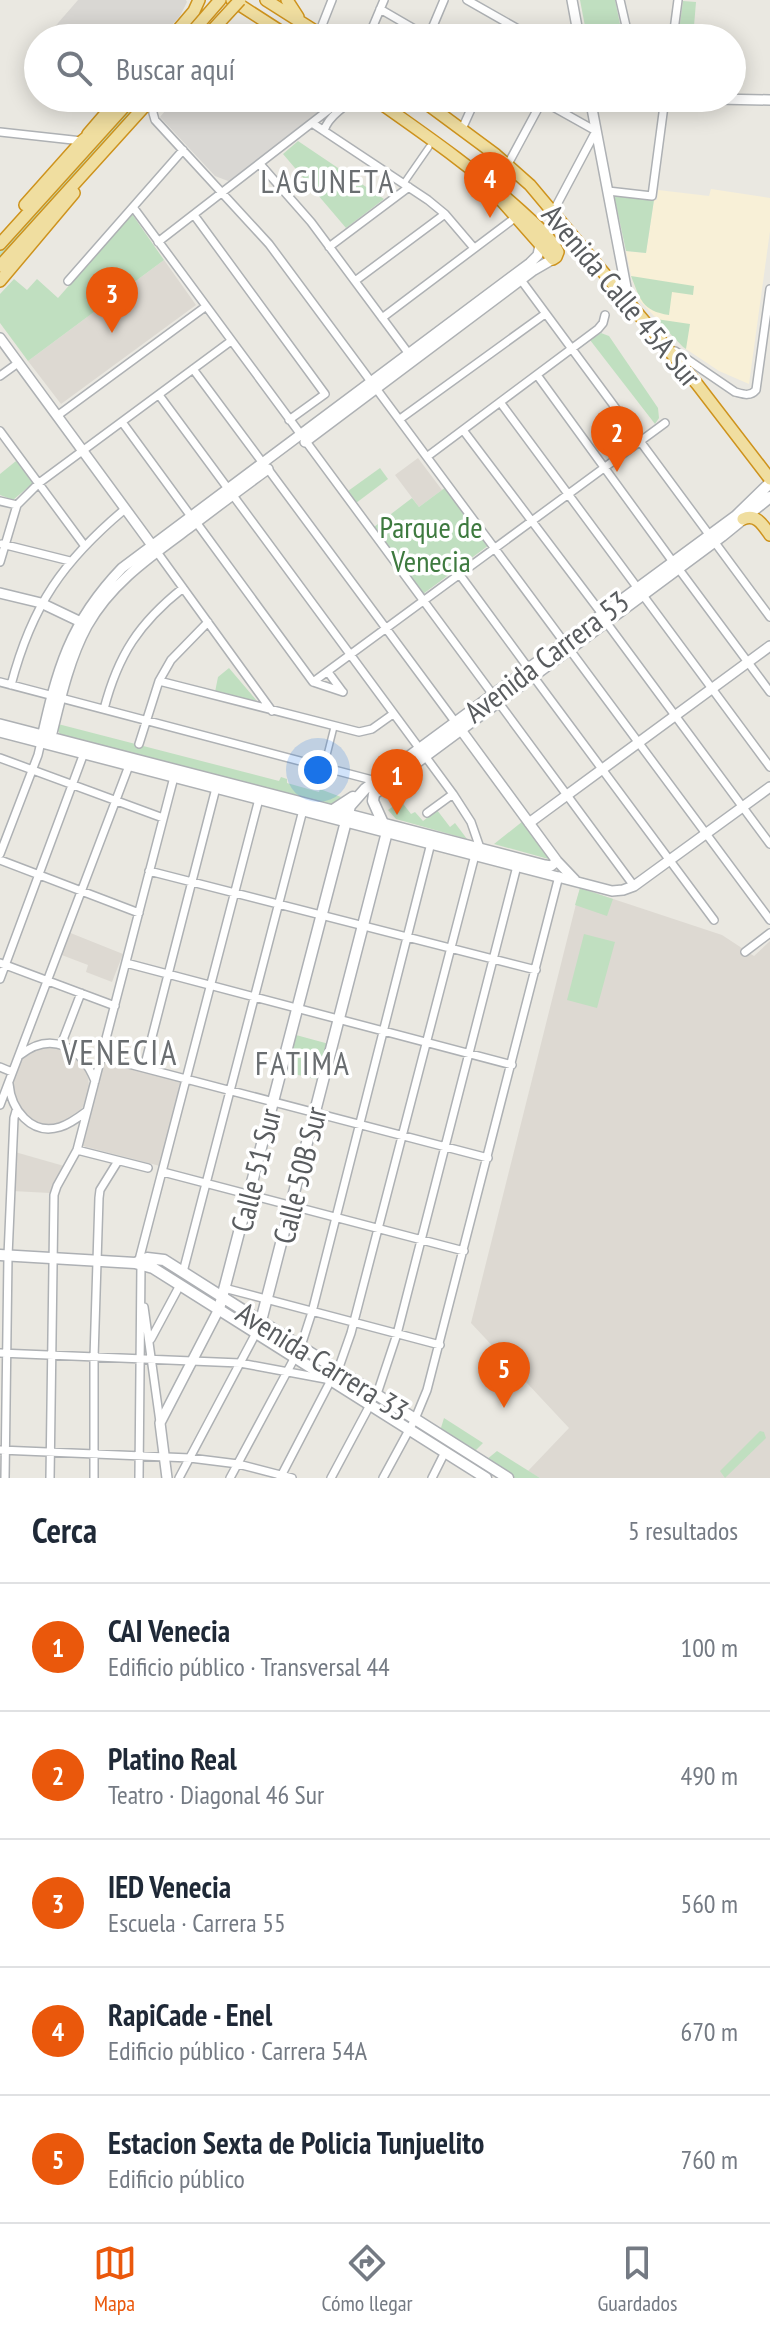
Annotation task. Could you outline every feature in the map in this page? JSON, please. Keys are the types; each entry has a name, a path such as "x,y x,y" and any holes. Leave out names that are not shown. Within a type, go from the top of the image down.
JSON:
{"highway":[{"path":"183,24 199,0"},
{"path":"199,24 220,0"},
{"path":"232,0 269,24"},
{"path":"218,24 240,0"},
{"path":"266,0 304,24"},
{"path":"287,0 305,24"},
{"path":"0,233 107,112"},
{"path":"82,141 116,112"},
{"path":"0,244 119,112"},
{"path":"0,266 140,112"},
{"name":"Avenida Calle 45A Sur","path":"392,112 478,174 512,203 557,249 554,258"},
{"name":"Avenida Calle 45A Sur","path":"438,112 508,164 530,185 663,343 770,481"},
{"path":"0,281 39,238 131,122"},
{"path":"478,174 554,258"},
{"path":"36,192 52,187"},
{"path":"743,519 757,519 770,535"}],"main road":[{"path":"752,506 770,481"},
{"path":"752,506 770,497"},
{"name":"Avenida Carrera 53","path":"386,828 374,803 374,794 422,753 752,506"},
{"name":"Avenida Carrera 53","path":"712,538 743,519 752,506"},
{"name":"Avenida Carrera 53","path":"346,817 353,802 365,789 422,753"},
{"path":"333,810 365,789"},
{"name":"Calle 51 Sur","path":"219,1309 346,817"},
{"name":"Calle 50B Sur","path":"261,1321 386,828"},
{"name":"Avenida Carrera 33","path":"4,1256 138,1263 157,1270 484,1477"},
{"name":"Avenida Carrera 33","path":"138,1263 151,1257 164,1260 223,1292 261,1321 508,1478"},
{"path":"243,1324 254,1325 261,1321"},
{"path":"482,1461 484,1477"}],"street":[{"path":"325,24 332,0"},
{"path":"374,24 384,0"},
{"path":"435,24 444,0"},
{"path":"467,0 509,24"},
{"path":"572,0 576,24"},
{"path":"620,0 627,24"},
{"path":"675,24 678,0"},
{"path":"380,9 405,24"},
{"path":"746,100 770,100"},
{"path":"153,112 155,120 269,244 770,920"},
{"path":"158,242 326,112"},
{"path":"324,131 329,120 340,112"},
{"path":"462,129 470,112"},
{"path":"508,164 534,112"},
{"path":"563,112 596,131"},
{"path":"593,112 629,303"},
{"path":"608,191 652,196 666,112"},
{"path":"312,123 407,185 445,214 474,248"},
{"path":"553,212 596,131"},
{"path":"0,132 82,141"},
{"path":"329,247 407,185 429,147"},
{"path":"68,281 183,150"},
{"path":"260,164 303,212 409,354"},
{"path":"133,207 634,886"},
{"path":"355,281 445,214"},
{"path":"194,215 325,394 289,420"},
{"path":"382,318 516,217"},
{"path":"139,913 0,857 45,739 84,623 154,548 445,332 535,259 540,245"},
{"path":"375,385 409,354 554,258"},
{"path":"521,280 770,617"},
{"path":"663,343 735,392 751,394 756,390 766,354 770,289"},
{"path":"57,416 205,307"},
{"path":"400,419 545,314"},
{"path":"428,456 600,327 605,315"},
{"path":"0,338 272,711"},
{"path":"0,562 2,544 17,505 39,483 231,341"},
{"path":"0,376 18,363"},
{"path":"193,369 557,861 576,882"},
{"path":"537,375 770,692"},
{"path":"159,395 453,794 471,822 477,852 354,1323 338,1370"},
{"path":"500,402 770,767"},
{"path":"122,422 313,682 343,692 328,672"},
{"path":"313,682 665,423"},
{"path":"463,430 770,844"},
{"path":"0,431 84,545"},
{"path":"0,501 17,505"},
{"path":"11,685 28,630 41,603 84,545 125,509"},
{"path":"2,544 70,561"},
{"path":"460,575 714,920"},
{"path":"104,709 124,653 140,628 183,588"},
{"path":"0,593 41,603 84,623"},
{"path":"139,744 159,681 171,660 208,622"},
{"path":"529,823 770,646"},
{"path":"159,681 364,732 393,714"},
{"path":"0,682 376,781"},
{"path":"0,724 84,753 130,761 174,777 303,810 346,817 617,891 634,886 770,787"},
{"path":"324,767 334,727"},
{"path":"0,732 45,739 333,810 346,817"},
{"path":"0,979 3,964 84,753"},
{"path":"0,758 163,818"},
{"path":"0,1105 130,761"},
{"path":"50,1478 55,1190 77,1150 174,777"},
{"path":"144,1068 216,788"},
{"path":"427,813 453,794"},
{"path":"139,1478 141,1298 138,1263 259,799"},
{"path":"183,1272 303,810"},
{"path":"386,828 431,843 548,866 557,861"},
{"path":"301,1346 431,843"},
{"path":"383,1478 415,1419 440,1345 559,877 557,861"},
{"path":"377,1394 397,1334 517,866"},
{"path":"149,871 536,970"},
{"path":"745,952 770,933"},
{"path":"126,963 512,1065"},
{"path":"3,964 115,1006"},
{"path":"61,1045 81,993"},
{"path":"18,1056 38,1046 61,1045 82,1057 95,1083"},
{"path":"102,1057 488,1158"},
{"path":"0,1067 12,1072"},
{"path":"9,1082 16,1111 31,1124 56,1129 87,1111"},
{"path":"5,1478 4,1256 16,1111"},
{"path":"77,1150 148,1168"},
{"path":"94,1478 99,1193 118,1161"},
{"path":"0,1170 11,1174"},
{"path":"163,1172 464,1251"},
{"path":"144,1243 146,1249 164,1260"},
{"path":"150,1340 180,1285"},
{"path":"223,1292 267,1300 440,1345"},
{"path":"141,1298 153,1359 167,1478"},
{"name":"Calle 51 Sur","path":"160,1423 219,1309"},
{"path":"179,1478 256,1333"},
{"path":"3,1354 240,1363 331,1380 281,1476"},
{"path":"230,1478 295,1357"},
{"path":"331,1478 370,1405"},
{"path":"3,1450 190,1458 238,1464 292,1478"},
{"path":"432,1478 445,1452"}],"shaded area":[{"path":"78,0 187,2 173,24 57,24"},
{"path":"164,112 320,112 228,181 215,176 160,117"},
{"path":"711,189 770,198 770,231 749,384 719,371 683,347 640,301 626,251 646,253 658,190 709,196"},
{"path":"164,260 196,305 61,404 28,361"},
{"path":"418,458 442,490 419,507 395,475"},
{"path":"580,888 722,935 754,956 770,941 770,1478 540,1478 528,1471 569,1428 471,1323"},
{"path":"68,932 123,954 112,982 86,972 88,965 59,954"},
{"path":"50,1047 65,1050 77,1059 86,1071 89,1086 86,1101 77,1113 65,1122 50,1125 35,1122 23,1113 14,1101 11,1086 14,1071 23,1059 35,1050"},
{"path":"104,1061 182,1082 160,1166 83,1146"},
{"path":"15,1152 64,1166 50,1193 12,1191"}],"green space":[{"path":"580,0 615,0 620,24 585,24"},
{"path":"683,1 696,2 694,24 680,24"},
{"path":"126,112 134,112 0,262 0,249"},
{"path":"298,141 384,199 346,228 283,154"},
{"path":"614,195 654,200 646,253 626,251"},
{"path":"132,214 164,260 28,361 0,323 0,294 14,279 27,290 37,279 58,298"},
{"path":"631,276 694,286 693,295 672,292 669,315 660,313 643,303"},
{"path":"656,319 690,324 686,349 683,347"},
{"path":"601,333 609,336 658,408 659,418 655,424 590,340"},
{"path":"16,461 33,483 13,500 0,495 0,474"},
{"path":"380,468 388,479 356,503 348,491"},
{"name":"Parque de Venecia","path":"446,487 489,545 423,594 374,527 412,498 419,507"},
{"path":"229,668 257,701 215,692 218,677"},
{"path":"58,724 279,781 281,777 287,779 287,783 319,792 320,789 341,797 330,804 60,734"},
{"path":"401,801 411,814 415,812 423,821 437,810 450,827 455,823 467,839 396,819 388,810"},
{"path":"523,821 552,860 494,844"},
{"path":"580,888 613,899 607,916 575,905"},
{"path":"584,934 615,942 597,1008 567,1000"},
{"path":"296,1035 329,1044 319,1080 286,1072"},
{"path":"444,1418 483,1443 474,1452 440,1431"},
{"path":"760,1431 766,1438 725,1478 720,1471"},
{"path":"497,1451 540,1478 515,1478 486,1460"}],"place":[{"name":"RapiCade - Enel","path":"490,218"},
{"name":"IED Venecia","path":"112,333"},
{"name":"Platino Real","path":"617,472"},
{"name":"CAI Venecia","path":"397,815"},
{"name":"Estacion Sexta de Policia Tunjuelito","path":"504,1408"}],"district":[{"name":"LAGUNETA","path":"328,181"},
{"name":"VENECIA","path":"120,1052"},
{"name":"FATIMA","path":"303,1063"}]}
